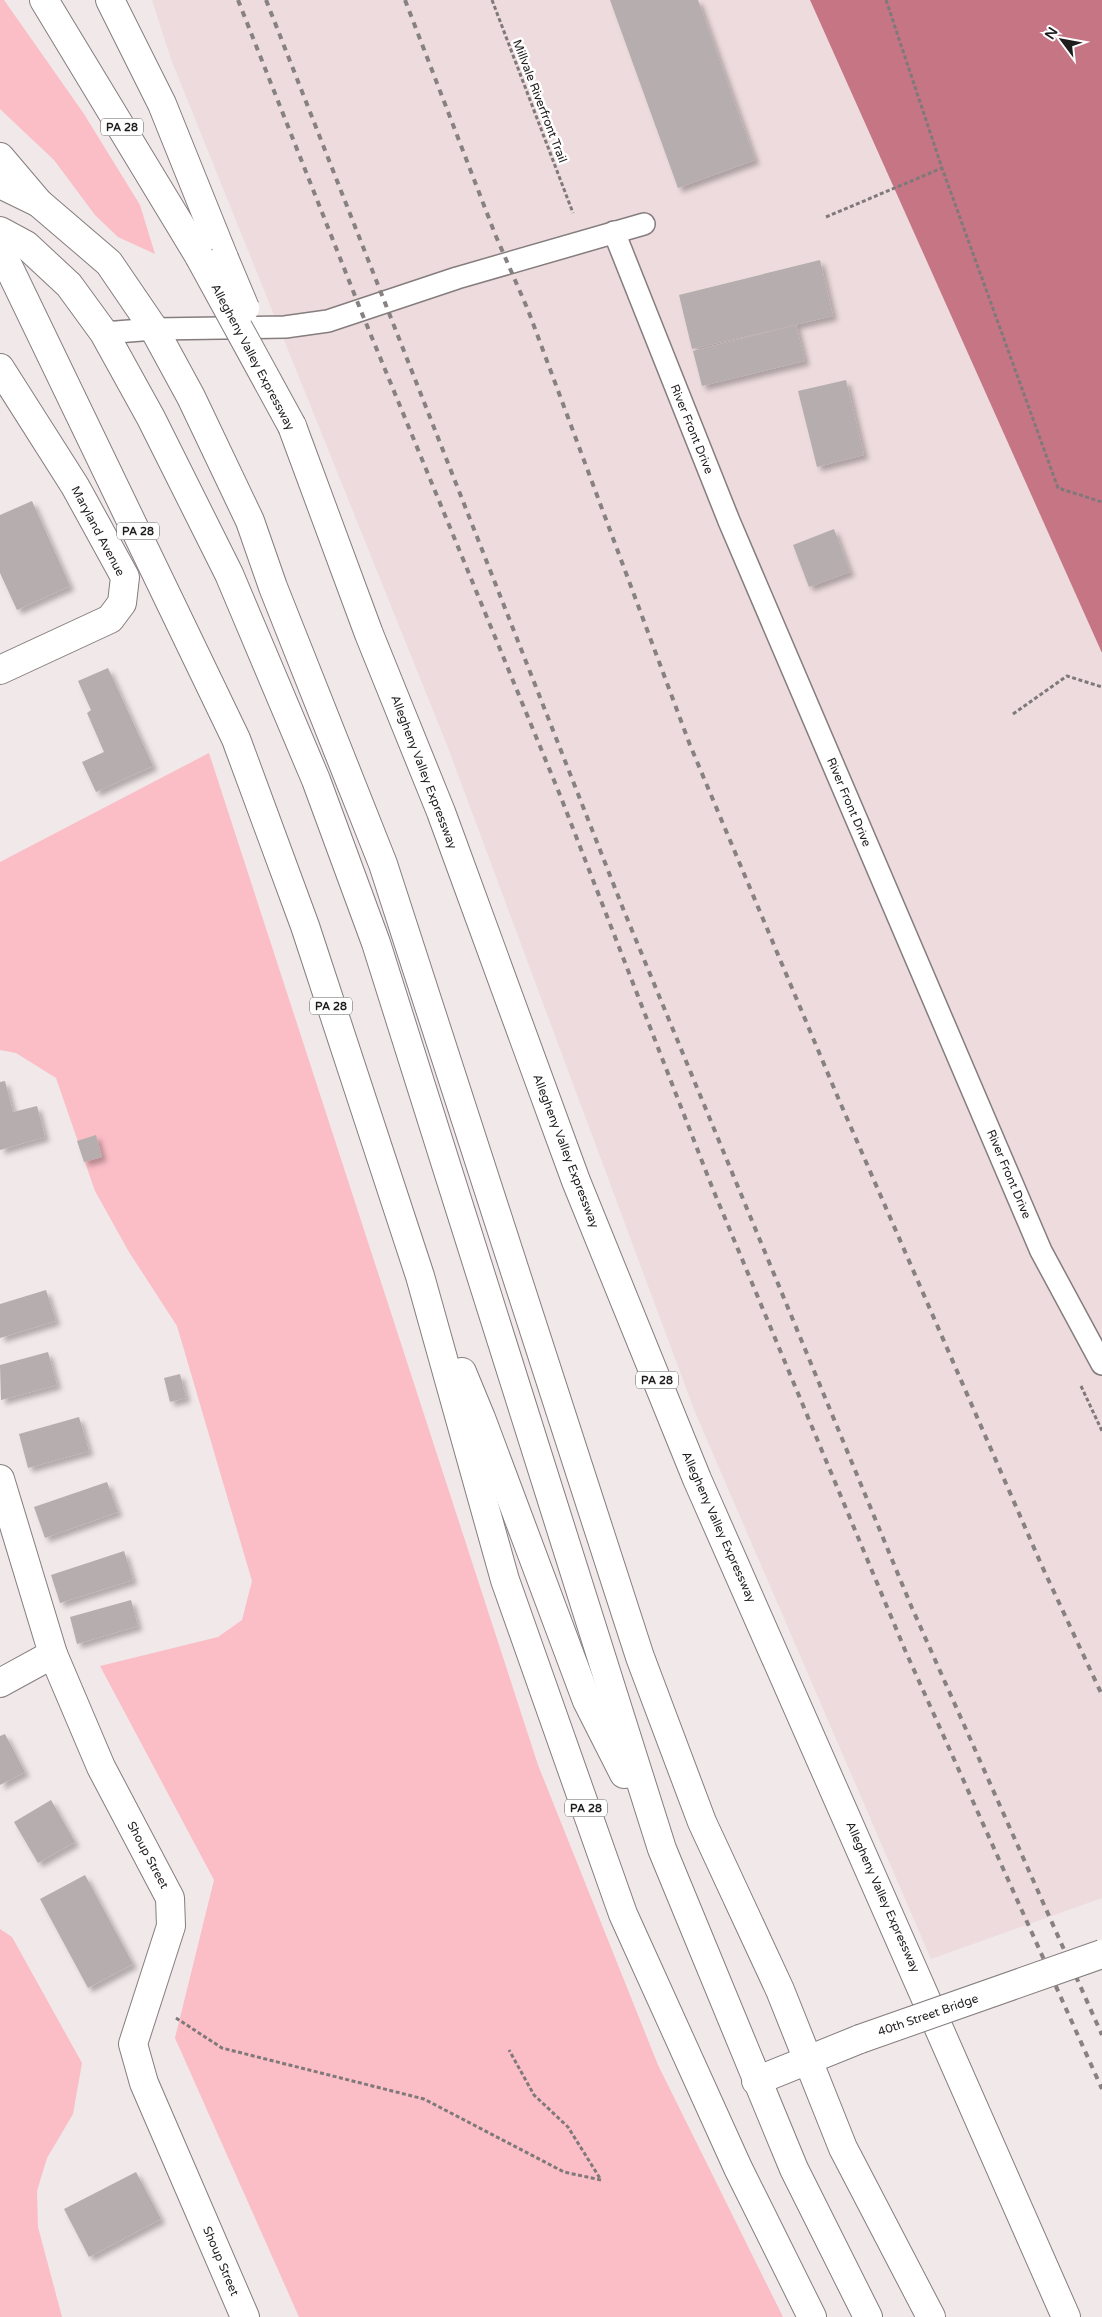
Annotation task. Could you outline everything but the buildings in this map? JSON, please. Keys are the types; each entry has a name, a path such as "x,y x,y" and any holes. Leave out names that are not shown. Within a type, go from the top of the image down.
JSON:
{"main road":[{"name":"Allegheny Valley Expressway","path":"44,0 212,257 292,426 369,634 440,812 576,1181 693,1470 1066,2317"},
{"path":"110,0 162,104 212,257"},
{"path":"0,157 40,203 109,263 154,329 190,397 250,521 272,587 383,864 640,1657 702,1822 780,1990 843,2148 931,2317"},
{"path":"0,184 40,203"},
{"path":"0,231 26,245 69,285 104,333 151,418 229,574 320,789 376,944 473,1256 662,1849 756,2081 794,2169 868,2317"},
{"name":"PA 28","path":"0,248 236,738 305,926 420,1276 505,1580 623,1914 738,2168 812,2317"},
{"name":"Maryland Avenue","path":"0,368 75,486 125,577 122,603 110,619 0,670"},
{"path":"420,1276 481,1418 587,1701 662,1849"},
{"name":"Shoup Street","path":"0,1478 53,1654 101,1767 170,1898 172,1926 133,2044 144,2084 245,2317"},
{"path":"0,1683 53,1654"},
{"name":"40th Street Bridge","path":"756,2081 860,2039 1102,1954"}],"lane":[{"path":"104,333 154,329 284,327 328,321 457,278 644,224"},
{"name":"River Front Drive","path":"614,232 729,521 1041,1251 1102,1364"}],"path":[{"name":"Millvale Riverfront Trail","path":"492,0 571,208"},
{"path":"886,0 942,168 1058,488 1102,502"},
{"path":"826,218 942,168"},
{"path":"1014,714 1067,676 1102,687"},
{"path":"147,1997 222,2048 424,2099 564,2172 602,2180 568,2127 534,2094 509,2050"}],"shaded area":[{"path":"0,0 4,0 84,114 140,205 155,254 118,237 95,215 54,160 0,109"},
{"path":"152,0 810,0 1102,653 1102,1898 931,1959 695,1412 447,745 171,59"},
{"path":"810,0 1102,0 1102,653"},
{"path":"209,753 538,1765 658,2065 783,2317 299,2317 175,2038 214,1880 100,1666 218,1637 242,1620 252,1581 177,1326 129,1252 95,1191 56,1078 16,1053 0,1050 0,862"},
{"path":"0,1929 12,1937 82,2063 73,2114 47,2158 37,2191 38,2227 62,2317 0,2317"}],"railway":[{"path":"238,0 361,311 560,795 712,1187 905,1650 1102,2089"},
{"path":"266,0 624,911 912,1608 1102,2035"},
{"path":"405,0 495,234 528,310 690,745 839,1100 1041,1564 1102,1695"}]}
